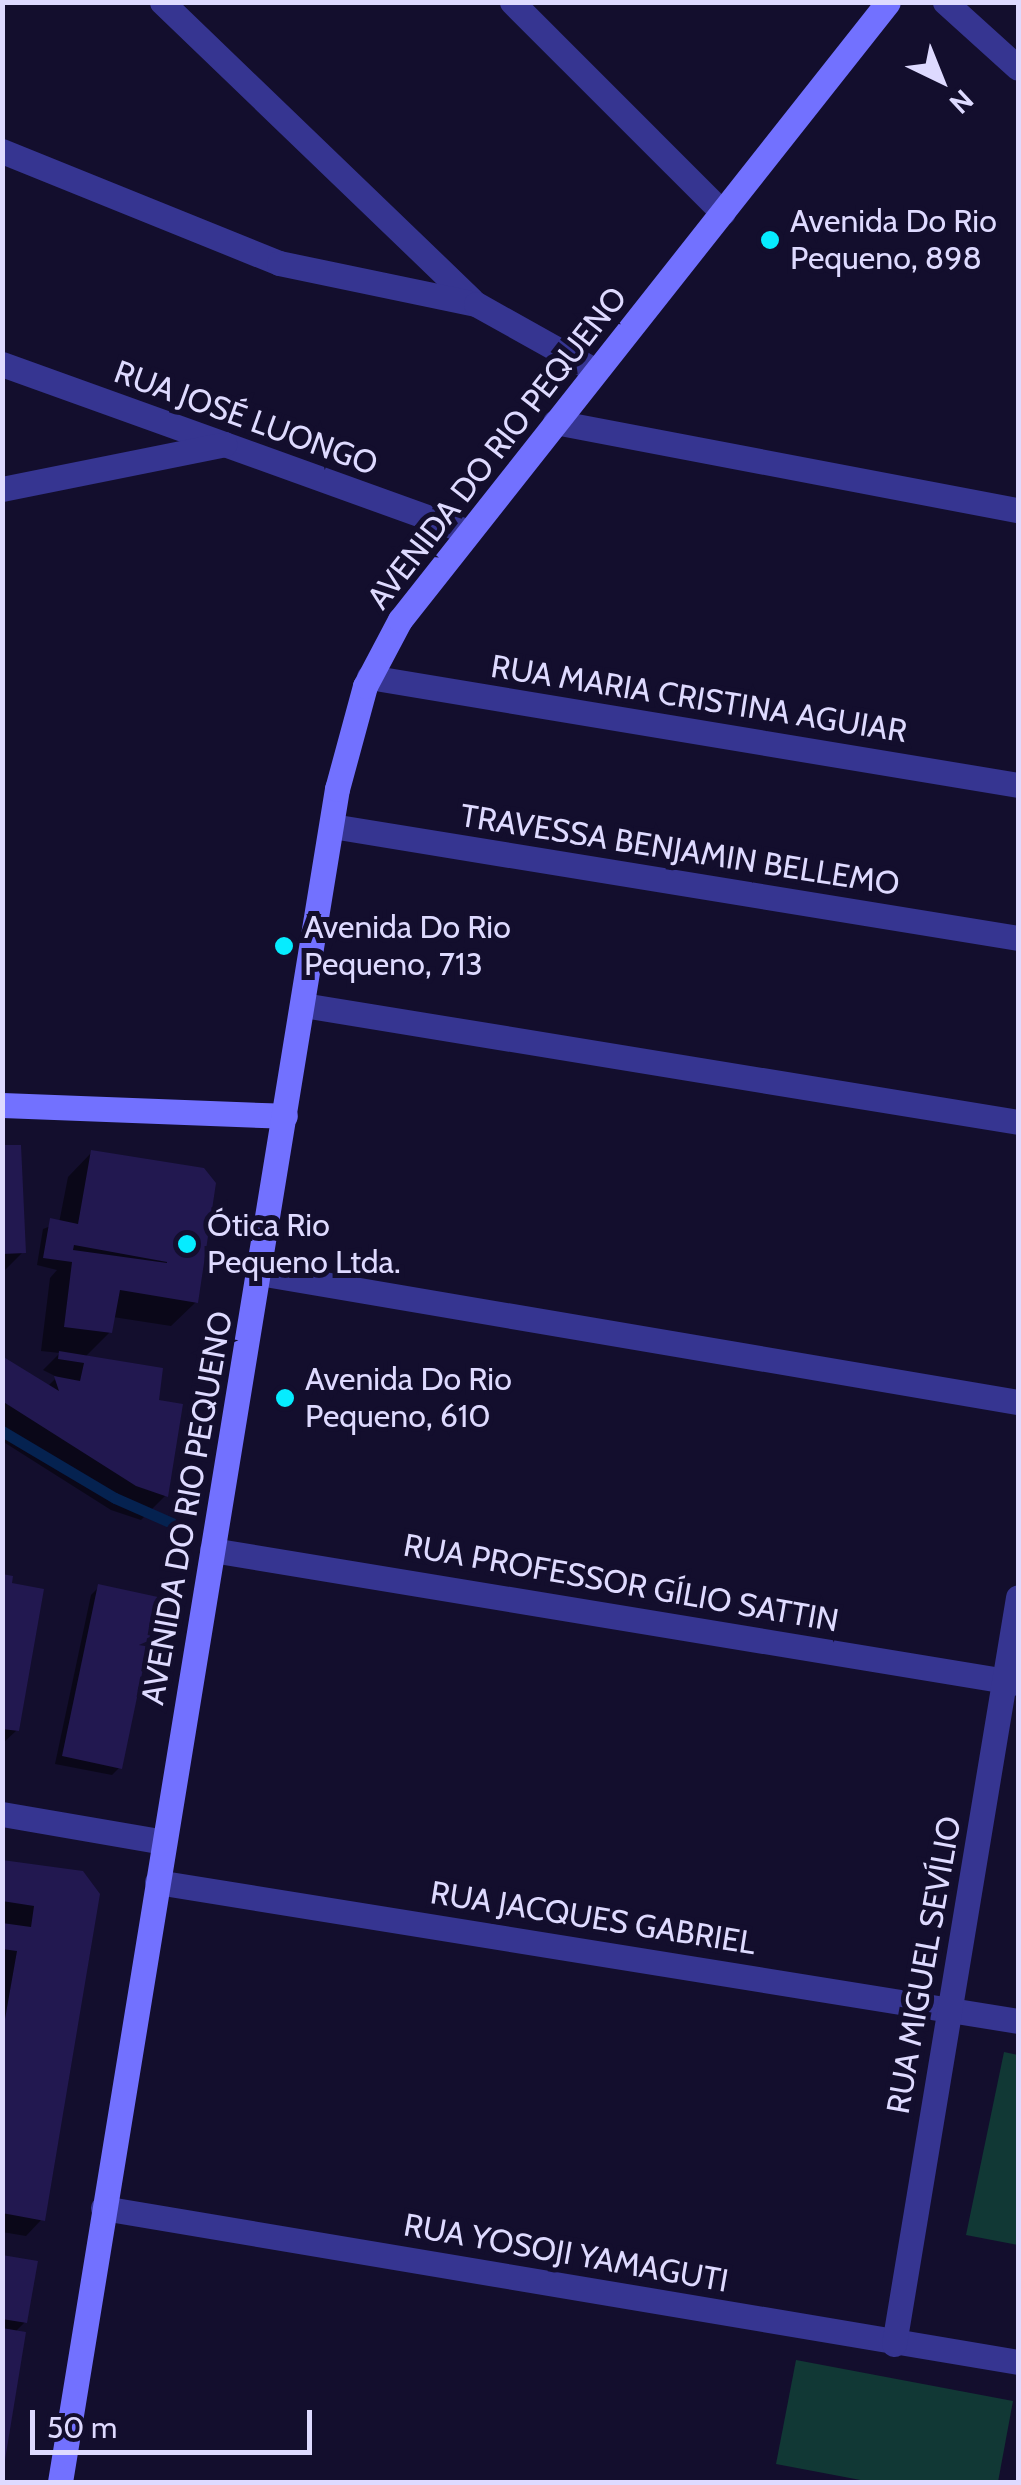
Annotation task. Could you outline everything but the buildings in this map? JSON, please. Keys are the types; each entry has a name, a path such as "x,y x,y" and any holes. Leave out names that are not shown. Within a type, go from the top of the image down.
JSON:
{"main road":[{"name":"AVENIDA DO RIO PEQUENO","path":"60,2482 332,826 369,677 400,620 888,2"},
{"path":"2,1105 286,1116"}],"street":[{"path":"162,2 476,304 596,371"},
{"path":"512,2 723,213"},
{"path":"945,2 1018,68"},
{"path":"2,151 279,263 476,304"},
{"name":"RUA JOSÉ LUONGO","path":"2,364 468,532"},
{"path":"555,422 1018,510"},
{"path":"2,490 225,444"},
{"name":"RUA MARIA CRISTINA AGUIAR","path":"369,677 1018,785"},
{"name":"TRAVESSA BENJAMIN BELLEMO","path":"332,826 1018,938"},
{"path":"304,1005 1018,1122"},
{"path":"259,1273 1018,1402"},
{"name":"RUA PROFESSOR GÍLIO SATTIN","path":"212,1550 1012,1682"},
{"name":"RUA MIGUEL SEVÍLIO","path":"894,2344 950,2009 1012,1682 1018,1598"},
{"path":"2,1814 164,1842"},
{"name":"RUA JACQUES GABRIEL","path":"157,1882 1018,2020"},
{"name":"RUA YOSOJI YAMAGUTI","path":"103,2208 1018,2362"}],"green space":[{"path":"1004,2052 1018,2055 1018,2245 966,2235"},
{"path":"796,2360 1013,2401 998,2482 871,2482 776,2464"}],"waterway":[{"path":"2,1431 115,1498 172,1523"}],"place":[{"name":"Avenida Do Rio Pequeno, 898","path":"770,240"},
{"name":"Avenida Do Rio Pequeno, 713","path":"284,946"},
{"name":"Ótica Rio Pequeno Ltda.","path":"187,1244"},
{"name":"Avenida Do Rio Pequeno, 610","path":"285,1398"}]}
